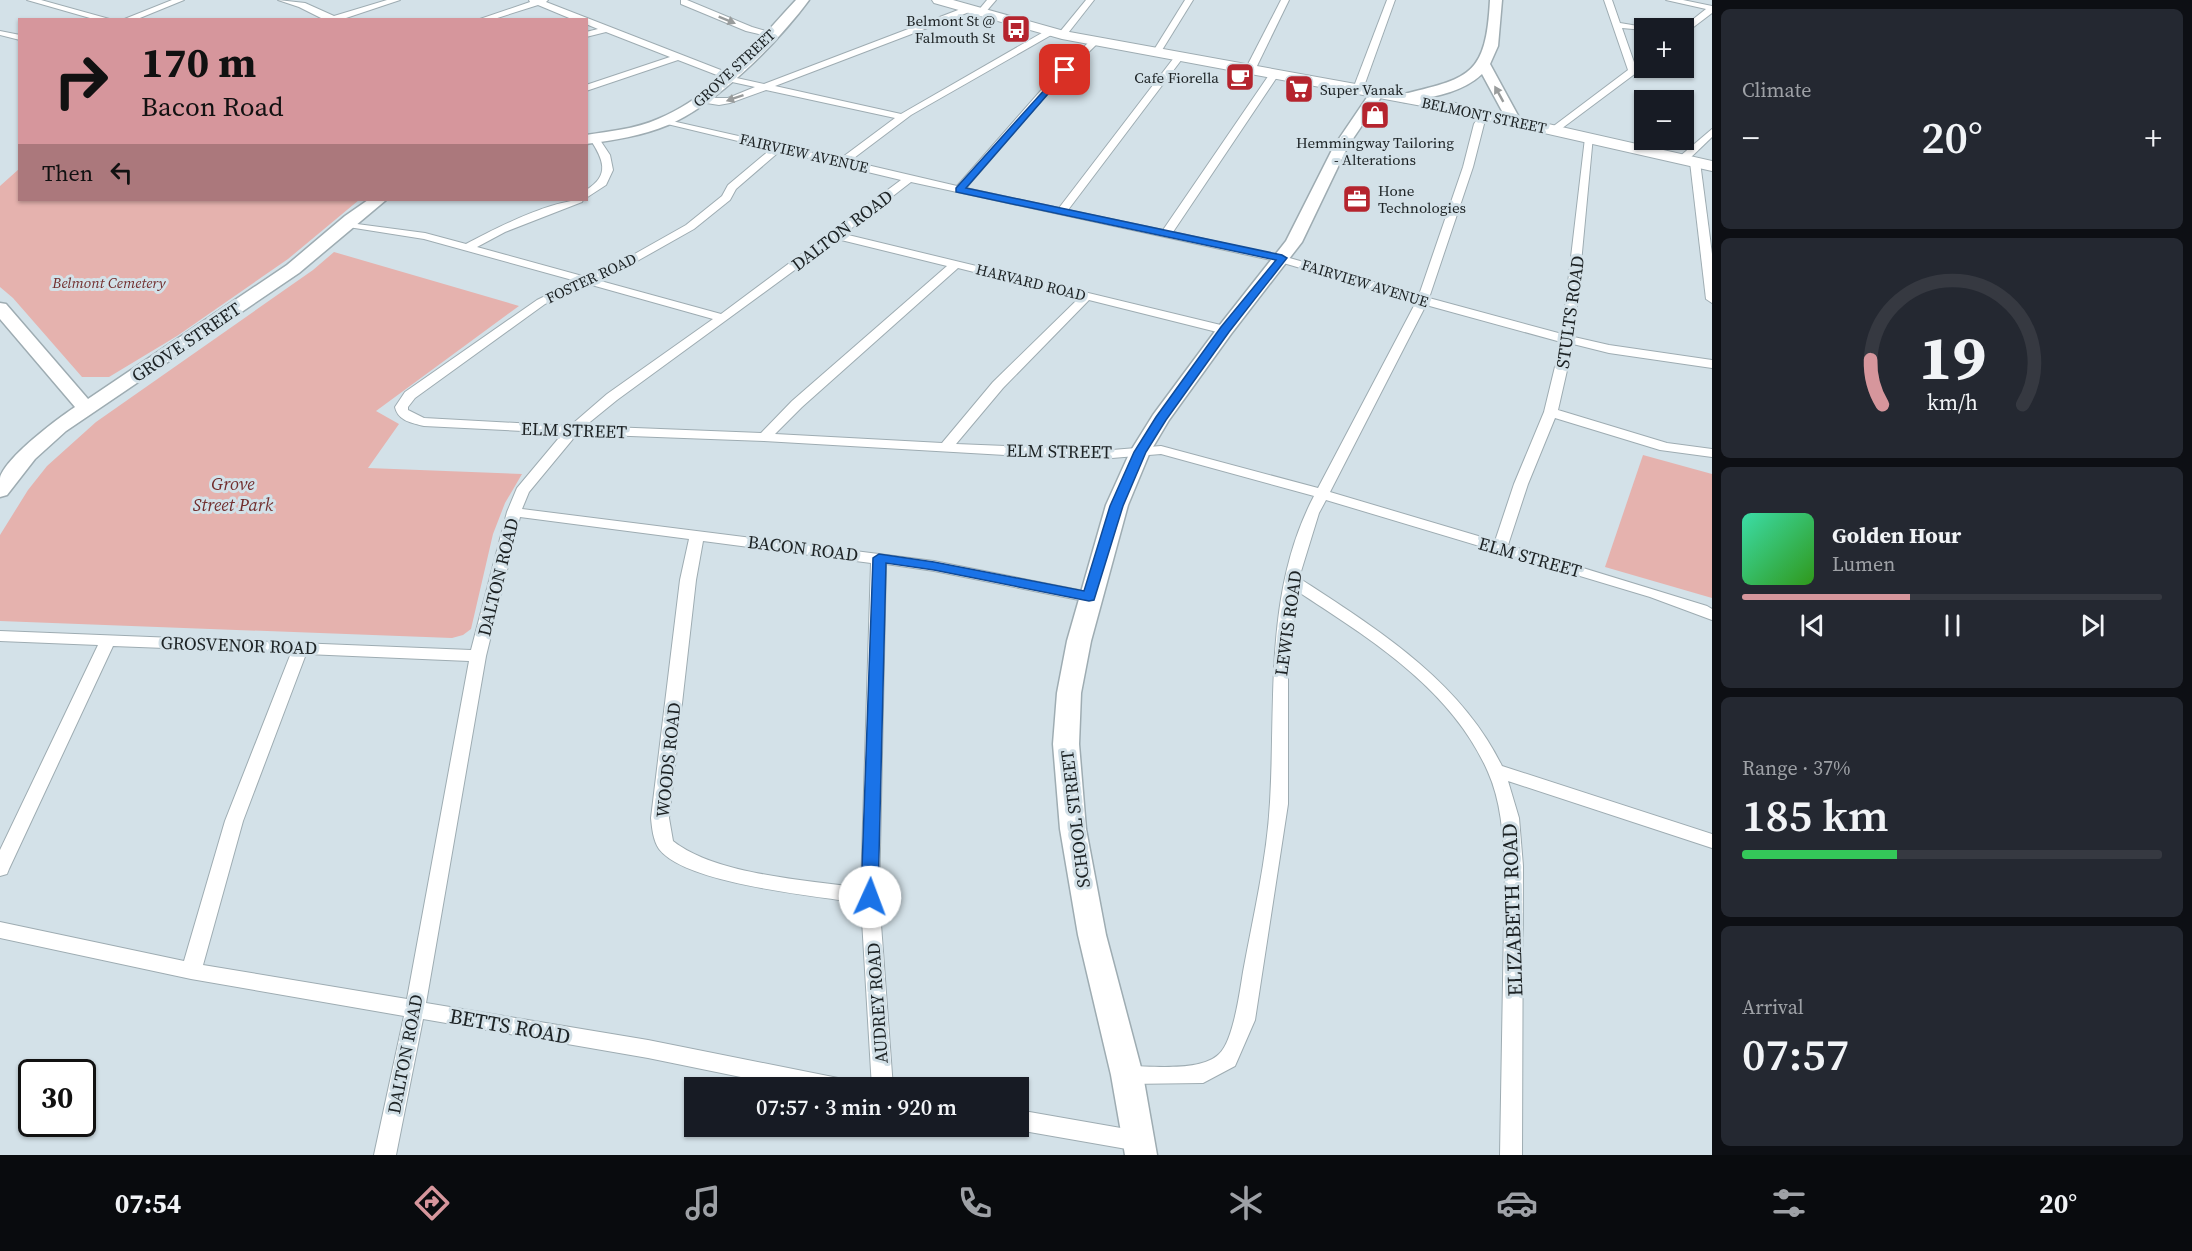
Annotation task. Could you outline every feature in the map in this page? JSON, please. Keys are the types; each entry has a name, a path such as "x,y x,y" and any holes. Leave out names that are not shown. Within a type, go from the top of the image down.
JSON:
{"main road":[{"name":"BELMONT STREET","path":"939,0 1056,33 1405,98 1712,166"}],"street":[{"path":"31,0 101,18"},
{"path":"131,18 180,0"},
{"path":"282,0 302,5 329,18"},
{"path":"334,18 396,0"},
{"path":"692,0 684,2 749,29 772,34"},
{"name":"GROVE STREET","path":"591,139 632,132 666,121 703,100 772,34 803,0"},
{"path":"703,100 727,101 975,11 992,0"},
{"path":"843,162 903,117 1056,33 1090,0"},
{"path":"1156,53 1189,0"},
{"path":"1250,70 1285,0"},
{"path":"1368,91 1391,0"},
{"path":"1405,98 1445,90 1471,78 1485,66 1493,40 1496,0"},
{"path":"1554,130 1633,71 1608,0"},
{"path":"1670,0 1712,9"},
{"path":"487,18 538,1 580,18"},
{"path":"1694,23 1712,9"},
{"path":"588,21 727,77 903,117"},
{"path":"1617,25 1634,27"},
{"path":"588,34 607,29"},
{"path":"2,33 18,37"},
{"path":"959,190 1053,81 1095,41"},
{"path":"588,87 678,57"},
{"path":"1062,211 1179,57"},
{"path":"1485,66 1514,121"},
{"path":"1166,234 1274,74"},
{"name":"SCHOOL STREET","path":"1139,1148 1127,1075 1092,935 1073,829 1066,744 1069,693 1089,597 1117,506 1140,452 1160,419 1300,232 1368,91"},
{"name":"LEWIS ROAD","path":"1127,1075 1203,1074 1228,1060 1245,1020 1279,804 1280,673 1291,580 1312,513 1423,300 1468,166 1479,124 1484,115"},
{"name":"FAIRVIEW AVENUE","path":"666,121 959,190 1282,258 1511,326 1569,340 1662,359 1712,364"},
{"path":"1712,132 1689,160 1712,299"},
{"name":"STULTS ROAD","path":"1500,549 1521,484 1551,412 1569,340 1590,138"},
{"path":"588,194 603,184 608,173 606,158 591,139"},
{"name":"FOSTER ROAD","path":"401,406 410,395 505,325 541,302 635,258 690,227 713,210 726,198 732,187 779,147"},
{"name":"DALTON ROAD","path":"385,1155 415,1009 478,656 514,512 522,491 574,429 612,397 836,235 910,178"},
{"name":"GROVE STREET","path":"0,491 36,446 86,408 288,273 377,201"},
{"path":"469,247 501,230 575,201"},
{"path":"346,224 406,232 469,247 723,318"},
{"name":"HARVARD ROAD","path":"836,235 1225,330"},
{"path":"764,437 797,404 956,264"},
{"path":"946,447 998,385 1087,296"},
{"path":"0,308 86,408"},
{"name":"ELM STREET","path":"401,406 402,412 412,419 424,422 498,427 764,437 1101,454 1161,450 1256,474 1709,612"},
{"path":"1551,412 1665,447 1712,453"},
{"name":"BACON ROAD","path":"514,512 934,566 1089,597"},
{"name":"WOODS ROAD","path":"697,535 688,580 660,818 665,844 676,855 697,865 737,875 870,897"},
{"name":"AUDREY ROAD","path":"879,558 870,897 882,1077"},
{"name":"ELIZABETH ROAD","path":"1291,580 1395,649 1435,686 1465,721 1486,750 1496,770 1508,808 1513,862 1515,1001 1511,1155"},
{"name":"GROSVENOR ROAD","path":"0,636 478,656"},
{"path":"0,869 108,640"},
{"path":"191,971 234,821 301,647"},
{"path":"1496,770 1712,841"},
{"name":"BETTS ROAD","path":"0,930 191,971 648,1049 788,1077"},
{"path":"1029,1123 1139,1148"}],"green space":[{"name":"Belmont Cemetery","path":"18,170 18,201 358,201 288,259 177,336 109,377 82,377 13,298 0,287 0,186"},
{"name":"Grove Street Park","path":"334,252 519,306 376,411 399,424 368,468 522,474 505,503 493,534 471,629 463,635 452,638 0,621 0,535 28,490 47,466 96,422 313,270"},
{"path":"1643,455 1712,474 1712,598 1605,567"}],"place":[{"name":"Belmont St @ Falmouth St","path":"1016,29"},
{"name":"Cafe Fiorella","path":"1240,77"},
{"name":"Super Vanak","path":"1299,89"},
{"name":"Hemmingway Tailoring - Alterations","path":"1375,115"},
{"name":"Hone Technologies","path":"1357,199"}],"route":[{"path":"870,897 879,558 934,566 1089,597 1117,506 1140,452 1160,419 1225,330 1282,258 959,190 1065,70"}]}
